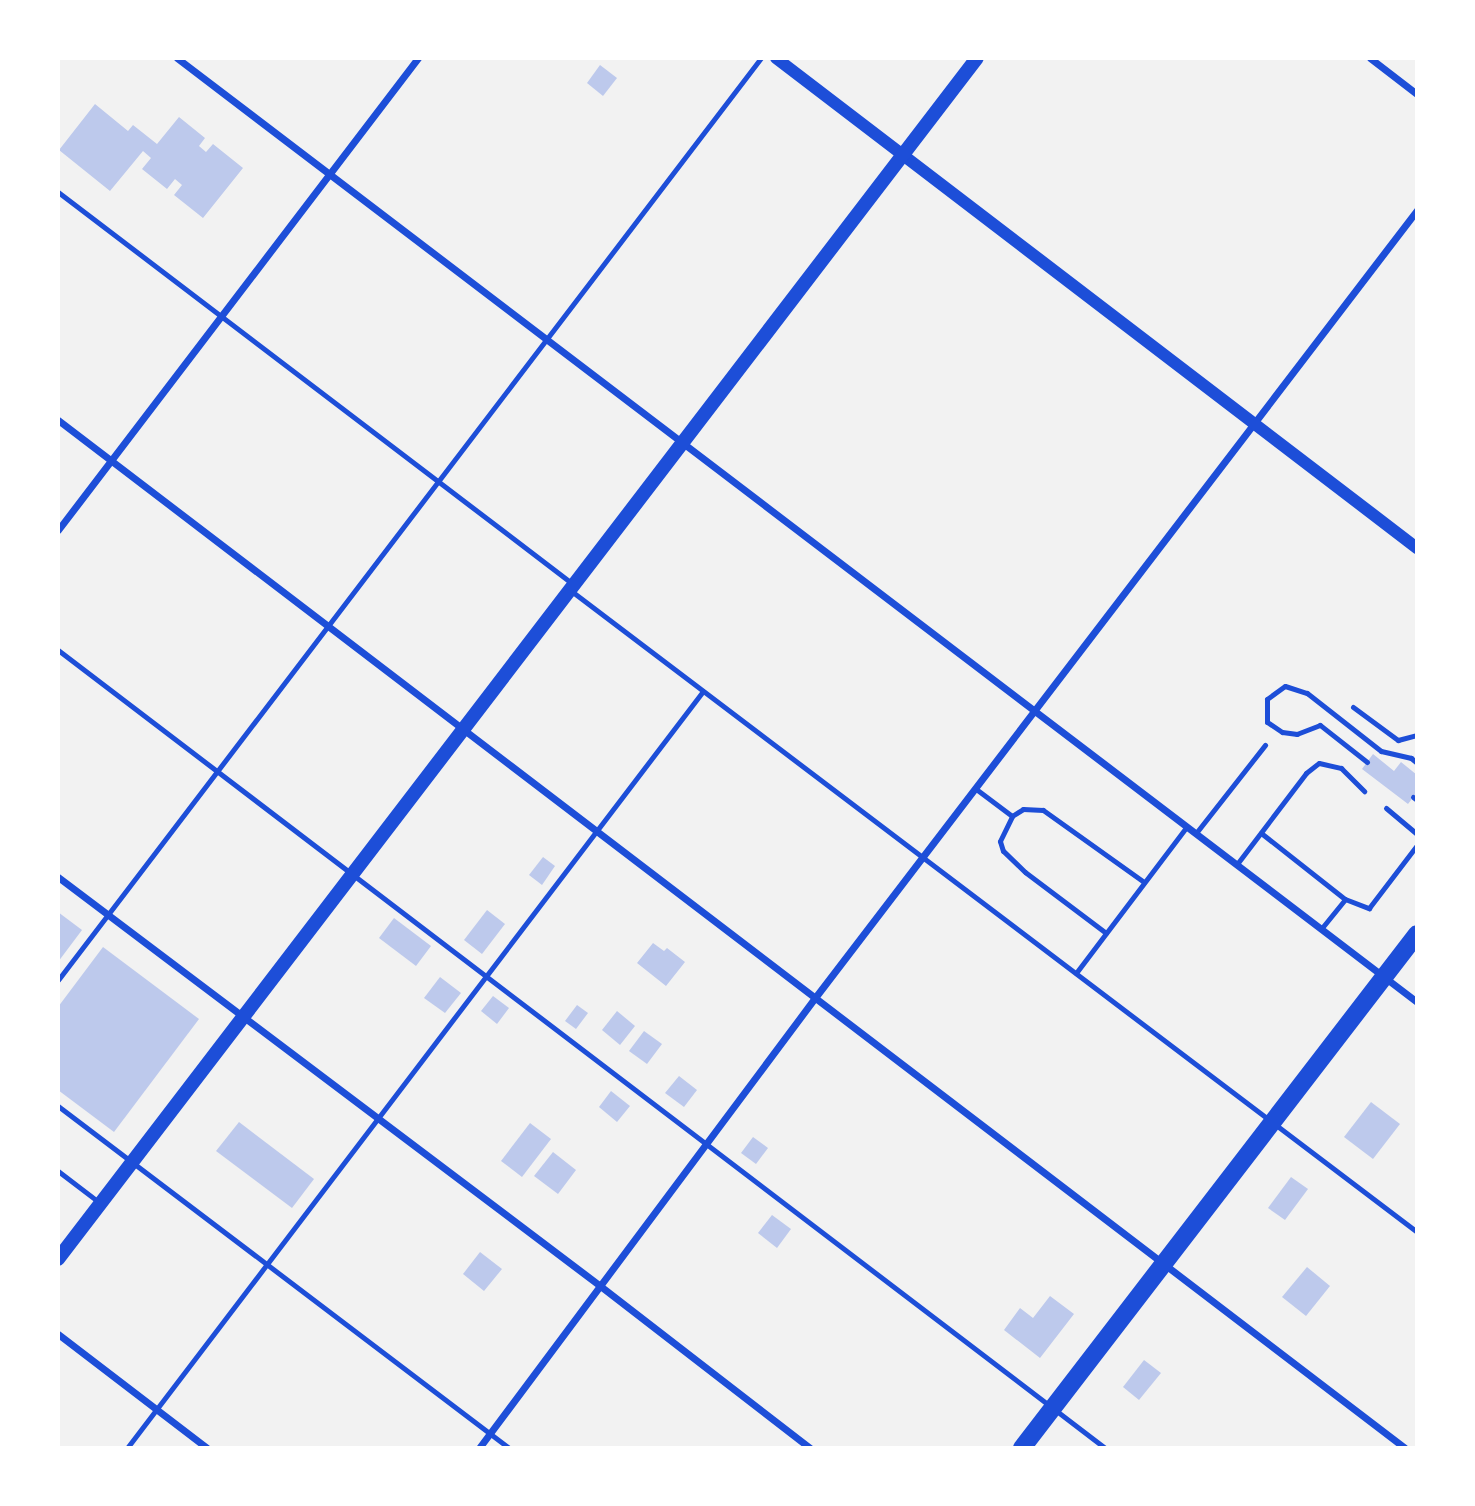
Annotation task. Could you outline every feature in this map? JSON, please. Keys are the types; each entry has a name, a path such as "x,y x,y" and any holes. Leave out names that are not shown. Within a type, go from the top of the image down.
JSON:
{"main road":[{"path":"58,1259 977,58"},
{"path":"1022,1448 1417,934"}],"street":[{"path":"177,58 1417,1002"},
{"path":"58,530 418,58"},
{"path":"776,58 1417,548"},
{"path":"1370,58 1417,94"},
{"path":"479,1448 814,999 1036,712 1417,210"},
{"path":"58,420 1162,1266 1405,1448"},
{"path":"58,877 599,1285 810,1448"},
{"path":"58,1334 207,1448"}],"lane":[{"path":"58,980 761,58"},
{"path":"58,192 438,481 704,691 1417,1232"},
{"path":"58,650 1105,1448"},
{"path":"1367,762 1320,725 1297,734 1282,732 1267,722 1267,699 1285,685 1307,693 1381,751 1411,758 1417,763"},
{"path":"127,1448 704,691"},
{"path":"1353,707 1398,740 1417,735"},
{"path":"1196,834 1265,745"},
{"path":"1237,864 1306,773 1319,763 1341,768 1364,791"},
{"path":"976,789 1012,816"},
{"path":"1386,808 1417,834"},
{"path":"1106,933 1025,872 1003,851 1000,841 1012,816 1023,809 1043,810 1144,883"},
{"path":"1076,973 1187,827"},
{"path":"1261,833 1345,899 1369,908 1417,845"},
{"path":"1321,929 1345,899"},
{"path":"58,1107 509,1448"},
{"path":"58,1171 100,1203"}],"building":[{"path":"600,65 617,78 603,96 587,83"},
{"path":"95,104 128,131 133,125 157,144 179,117 205,138 199,146 206,152 213,144 243,168 203,218 174,195 182,185 175,179 167,189 142,169 151,158 143,151 110,191 59,150"},
{"path":"1373,754 1394,771 1401,762 1417,775 1417,792 1408,804 1362,769"},
{"path":"543,857 555,866 542,885 529,875"},
{"path":"487,910 505,924 482,954 464,940"},
{"path":"58,912 82,930 58,962"},
{"path":"394,918 431,946 416,966 379,938"},
{"path":"653,943 664,951 667,948 685,962 666,986 637,963"},
{"path":"103,947 199,1019 114,1132 58,1090 58,1007"},
{"path":"440,977 461,993 445,1013 424,998"},
{"path":"493,996 509,1008 497,1024 481,1011"},
{"path":"577,1005 588,1013 576,1029 565,1021"},
{"path":"617,1011 635,1026 620,1045 602,1030"},
{"path":"644,1031 662,1044 647,1064 629,1051"},
{"path":"679,1076 697,1090 684,1107 665,1093"},
{"path":"611,1091 630,1106 617,1122 599,1107"},
{"path":"1371,1102 1400,1124 1373,1159 1344,1137"},
{"path":"239,1122 314,1179 292,1208 216,1151"},
{"path":"530,1123 551,1139 522,1177 501,1161"},
{"path":"753,1137 768,1148 756,1164 741,1153"},
{"path":"553,1152 576,1170 558,1194 534,1176"},
{"path":"1291,1177 1308,1189 1285,1220 1268,1208"},
{"path":"772,1215 791,1229 777,1248 758,1233"},
{"path":"480,1252 502,1269 484,1291 463,1274"},
{"path":"1307,1267 1330,1286 1306,1316 1282,1297"},
{"path":"1050,1296 1074,1314 1040,1358 1004,1330 1020,1308 1033,1318"},
{"path":"1144,1360 1161,1373 1139,1400 1123,1387"}]}
